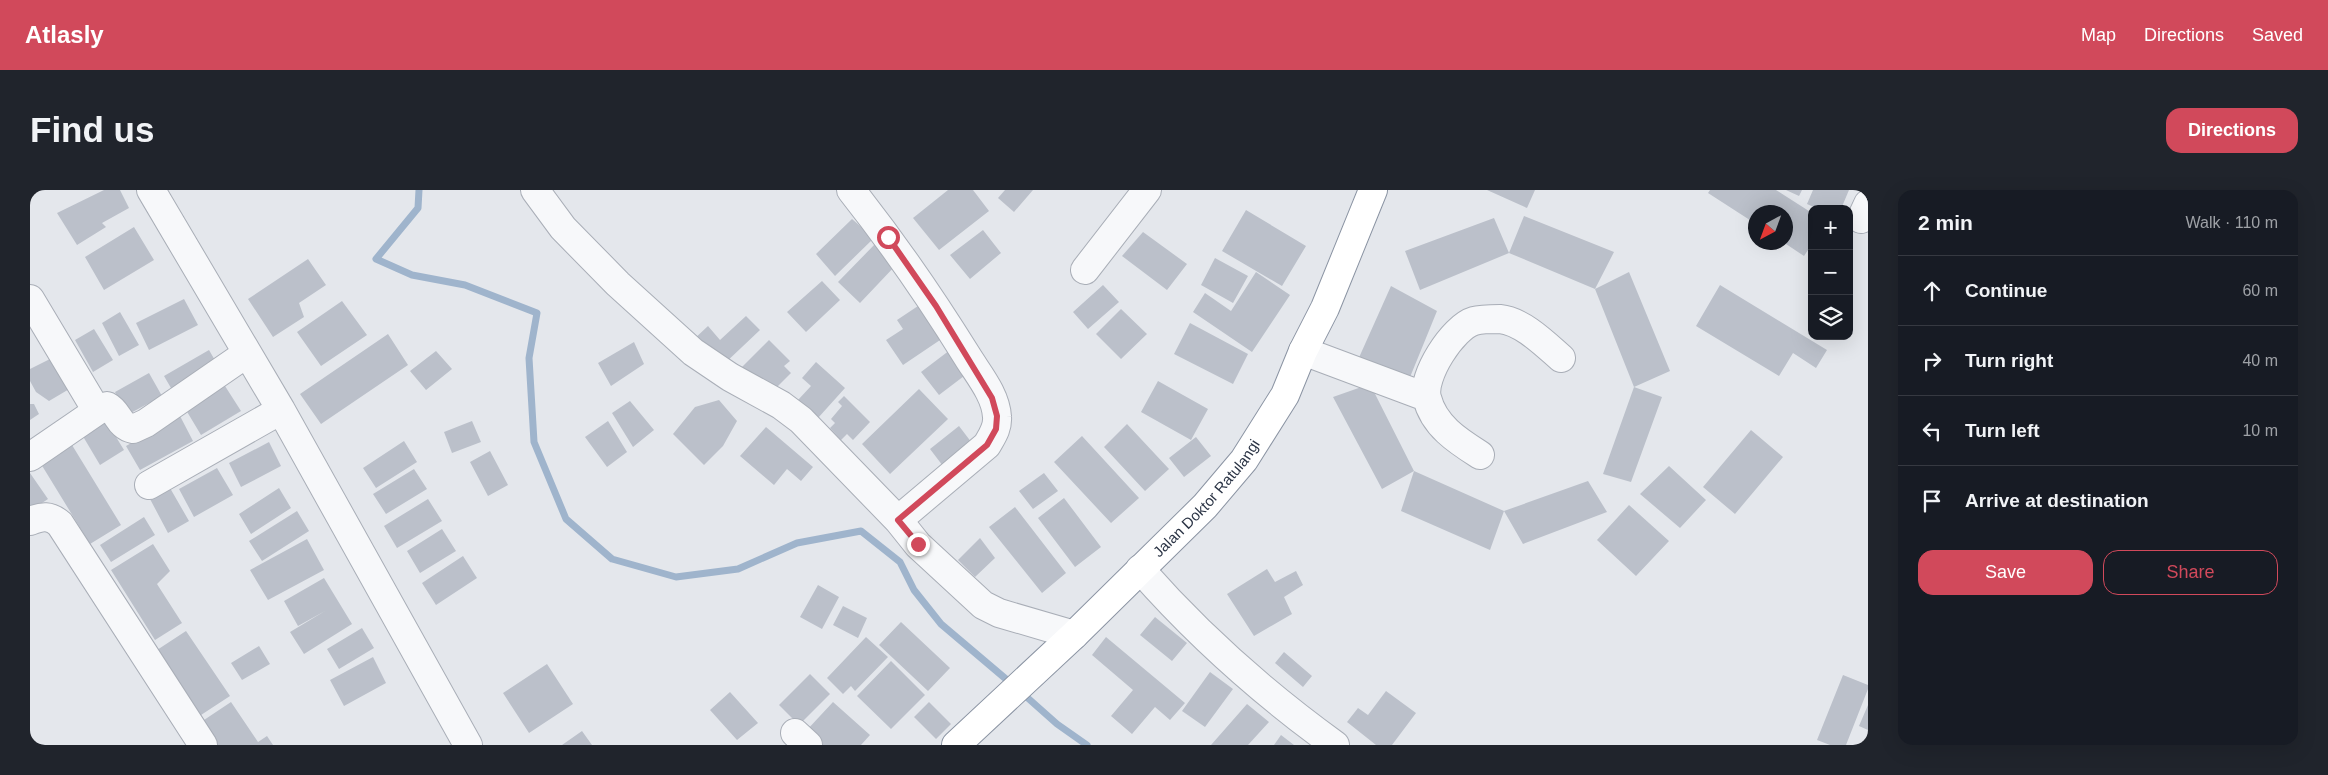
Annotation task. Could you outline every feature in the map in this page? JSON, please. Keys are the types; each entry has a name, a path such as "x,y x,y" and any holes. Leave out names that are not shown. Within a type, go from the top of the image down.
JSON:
{"highway":[{"name":"Jalan Doktor Ratulangi","path":"956,745 1074,635 1204,506 1244,460 1286,395 1303,351 1325,308 1374,190"}],"street":[{"path":"151,190 246,354 281,410 468,745"},
{"path":"535,190 563,228 652,316 715,368 774,401 801,420 898,520 918,544 984,606 999,613 1074,635"},
{"path":"851,190 888,237 936,306 987,388 997,416 996,429 987,445 898,520"},
{"path":"1085,270 1147,190"},
{"path":"30,299 36,326 97,411"},
{"path":"1480,455 1456,440 1439,423 1426,397 1432,365 1451,338 1472,321 1502,319 1530,332 1561,358"},
{"path":"1303,351 1426,397"},
{"path":"30,457 107,406 110,407 121,423 133,428 146,422 246,354"},
{"path":"149,485 281,410"},
{"path":"30,521 44,516 54,518 60,524 203,745"},
{"path":"1140,569 1177,611 1216,647 1287,711 1335,745"}],"building":[{"path":"104,190 120,190 129,208 102,223 106,227 77,245 57,213"},
{"path":"948,190 973,190 989,211 939,250 913,218"},
{"path":"1005,190 1033,190 1014,212 998,198"},
{"path":"1487,190 1535,190 1527,208"},
{"path":"1710,190 1776,190 1808,210 1808,250 1804,256 1793,249 1793,205 1748,205 1748,219 1708,193"},
{"path":"1786,190 1802,190 1799,196"},
{"path":"1813,190 1849,190 1843,205 1807,204"},
{"path":"1246,210 1306,246 1282,286 1222,251"},
{"path":"1524,216 1614,252 1595,289 1509,253"},
{"path":"1494,218 1509,253 1420,290 1405,251"},
{"path":"852,219 874,238 835,276 816,254"},
{"path":"134,227 154,260 104,290 85,257"},
{"path":"983,230 1001,253 970,279 950,255"},
{"path":"1143,232 1187,264 1167,290 1122,256"},
{"path":"875,244 896,265 860,303 838,282"},
{"path":"1215,258 1248,276 1233,303 1201,285"},
{"path":"308,259 326,285 299,303 304,317 273,337 248,299"},
{"path":"1256,272 1290,295 1252,352 1193,312 1205,293 1231,311"},
{"path":"1629,272 1670,371 1634,387 1595,289"},
{"path":"822,281 840,300 806,332 787,312"},
{"path":"1103,285 1119,302 1088,329 1073,312"},
{"path":"1720,285 1827,350 1816,368 1793,353 1779,376 1696,326"},
{"path":"1391,286 1437,311 1406,387 1357,362"},
{"path":"184,299 198,325 149,350 136,323"},
{"path":"342,301 367,335 321,366 297,332"},
{"path":"924,302 946,336 903,365 886,340 903,329 897,320"},
{"path":"1121,309 1147,334 1121,359 1096,334"},
{"path":"120,312 139,345 119,356 102,323"},
{"path":"746,316 760,330 723,365 692,341 708,326 720,340"},
{"path":"1190,323 1248,354 1233,384 1174,354"},
{"path":"94,329 113,360 93,372 75,340"},
{"path":"388,334 408,365 321,424 300,394"},
{"path":"769,340 790,361 784,366 791,373 775,389 738,371"},
{"path":"634,342 644,364 611,386 598,363"},
{"path":"209,350 223,374 178,400 164,376"},
{"path":"950,350 968,373 939,395 921,372"},
{"path":"436,351 452,369 426,390 410,371"},
{"path":"54,357 71,388 49,401 36,392 30,381 30,369"},
{"path":"816,362 845,388 818,418 798,400 811,386 802,378"},
{"path":"149,373 162,396 127,415 115,392"},
{"path":"1158,381 1208,409 1191,440 1141,412"},
{"path":"1370,384 1414,471 1382,489 1333,397"},
{"path":"225,386 241,411 201,435 186,410"},
{"path":"1634,387 1662,397 1631,482 1603,474"},
{"path":"919,389 948,419 890,474 862,444"},
{"path":"844,396 870,422 853,440 847,434 841,440 830,428 835,423 831,419 842,406 838,402"},
{"path":"719,400 737,421 723,446 704,465 673,434 695,407"},
{"path":"630,401 654,430 633,447 612,413"},
{"path":"30,404 34,404 39,414 30,420"},
{"path":"180,416 193,441 140,470 126,446"},
{"path":"105,419 124,450 100,465 81,433"},
{"path":"472,421 481,442 452,453 444,432"},
{"path":"608,421 627,452 607,467 585,437"},
{"path":"1127,424 1169,469 1145,491 1104,447"},
{"path":"959,426 975,447 946,470 930,449"},
{"path":"766,427 813,467 801,481 787,469 774,485 740,456"},
{"path":"1751,430 1783,457 1735,514 1703,487"},
{"path":"1082,436 1139,498 1111,523 1054,462"},
{"path":"1196,437 1211,456 1184,477 1169,458"},
{"path":"404,441 417,462 376,488 363,468"},
{"path":"269,442 281,466 241,487 229,463"},
{"path":"72,445 121,525 90,544 41,464"},
{"path":"490,451 508,485 488,496 470,462"},
{"path":"1669,466 1706,500 1680,528 1640,494"},
{"path":"217,468 233,495 194,517 179,489"},
{"path":"414,469 427,489 386,514 373,494"},
{"path":"1414,471 1504,511 1490,550 1401,511"},
{"path":"30,473 48,499 30,511"},
{"path":"1044,473 1058,491 1033,509 1019,491"},
{"path":"1588,481 1607,512 1523,544 1504,511"},
{"path":"170,488 189,521 168,533 150,499"},
{"path":"279,488 291,508 251,534 239,514"},
{"path":"1064,498 1101,547 1075,567 1038,518"},
{"path":"428,499 442,521 397,548 384,526"},
{"path":"1629,505 1669,541 1636,576 1597,540"},
{"path":"1015,507 1066,573 1042,593 989,527"},
{"path":"297,511 309,531 262,561 249,541"},
{"path":"144,517 155,535 111,562 100,545"},
{"path":"442,529 456,551 420,573 407,551"},
{"path":"980,538 995,558 975,577 958,560"},
{"path":"307,539 324,570 268,600 250,570"},
{"path":"153,544 170,571 157,584 182,623 155,640 111,570"},
{"path":"463,556 477,578 436,605 422,583"},
{"path":"1267,569 1275,582 1296,571 1303,585 1284,597 1292,614 1254,636 1227,594"},
{"path":"324,578 352,624 304,654 290,632 325,611 298,626 284,601"},
{"path":"818,585 839,597 822,629 800,617"},
{"path":"843,606 867,618 858,638 833,625"},
{"path":"1155,617 1187,643 1172,661 1140,635"},
{"path":"901,622 950,668 928,691 879,645"},
{"path":"362,628 374,648 339,669 327,649"},
{"path":"186,631 230,696 201,715 157,650"},
{"path":"866,637 888,657 855,691 851,686 843,694 827,678"},
{"path":"1106,637 1185,703 1170,720 1155,707 1132,734 1111,716 1133,690 1092,655"},
{"path":"259,646 270,664 242,680 231,663"},
{"path":"1284,652 1312,676 1303,687 1275,663"},
{"path":"373,657 386,683 344,706 330,680"},
{"path":"891,661 925,695 891,729 857,696"},
{"path":"547,664 573,704 529,733 503,693"},
{"path":"1210,672 1233,689 1205,727 1182,711"},
{"path":"810,674 830,694 799,725 779,705"},
{"path":"1843,675 1868,685 1868,689 1846,745 1830,745 1817,740"},
{"path":"1386,691 1416,713 1392,745 1376,745 1347,722 1358,708 1368,715"},
{"path":"730,692 758,723 737,740 710,710"},
{"path":"231,702 258,742 267,736 273,745 216,745 201,722"},
{"path":"833,702 870,735 861,745 822,745 806,731"},
{"path":"929,702 951,724 936,739 914,717"},
{"path":"1247,704 1269,722 1248,745 1211,745"},
{"path":"1868,705 1868,730 1859,726"},
{"path":"582,731 592,745 562,745"},
{"path":"1281,735 1294,745 1274,745"}],"waterway":[{"path":"419,190 418,208 376,259 412,275 465,285 537,313 529,358 534,442 566,519 612,559 676,577 738,569 797,543 861,531 900,562 914,590 941,624 1013,685"},
{"path":"1021,692 1057,724 1087,745"}],"route":[{"path":"888,237 936,306 987,388 997,416 996,429 987,445 898,520 918,544"}]}
